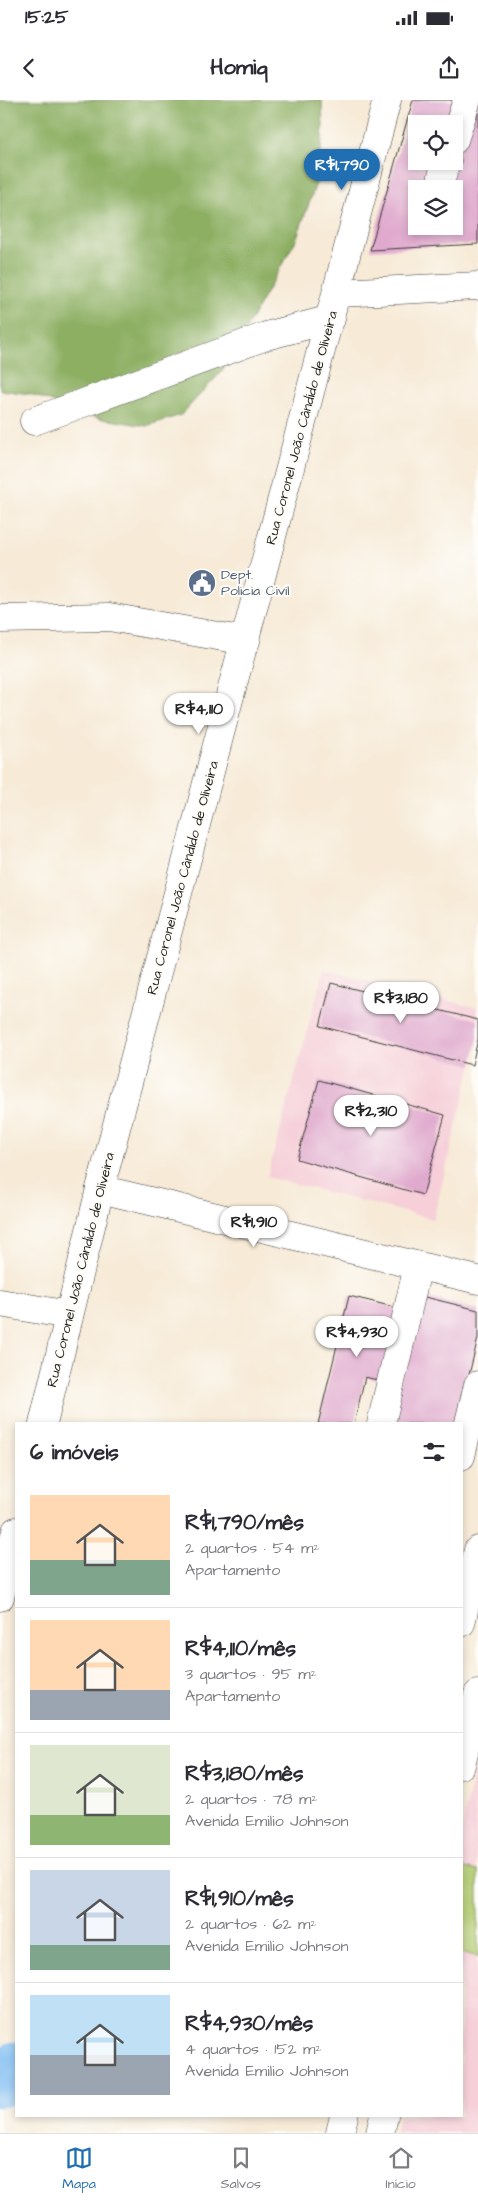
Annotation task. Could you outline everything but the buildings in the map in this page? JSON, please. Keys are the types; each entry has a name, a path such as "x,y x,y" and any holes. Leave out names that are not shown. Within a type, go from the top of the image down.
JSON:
{"street":[{"name":"Rua Coronel João Cândido de Oliveira","path":"43,1422 100,1189 338,293 387,100"},
{"path":"462,115 466,100"},
{"path":"338,293 478,286"},
{"path":"34,421 266,336 331,319"},
{"path":"0,619 109,616 246,641"},
{"path":"100,1189 478,1280"},
{"path":"381,1422 418,1266"},
{"path":"0,1303 69,1315"},
{"path":"463,1448 478,1385"},
{"path":"0,1597 15,1535"},
{"path":"463,1614 478,1550"},
{"path":"463,1758 478,1694"},
{"path":"340,2133 344,2117"},
{"path":"380,2133 384,2117"}],"shaded area":[{"path":"324,970 478,1008 478,1039 433,1219 267,1177"},
{"path":"476,1762 478,2133 395,2133 399,2117 463,2117 463,1823"}],"green space":[{"path":"0,100 322,100 323,128 318,178 296,240 222,371 181,415 146,426 98,418 30,394 0,390"},
{"path":"465,1868 478,1871 478,1957 463,1953 463,1878"}],"waterway":[{"path":"0,2080 15,2070"}],"place":[{"name":"Dept. Policia Civil","path":"202,583"}]}
